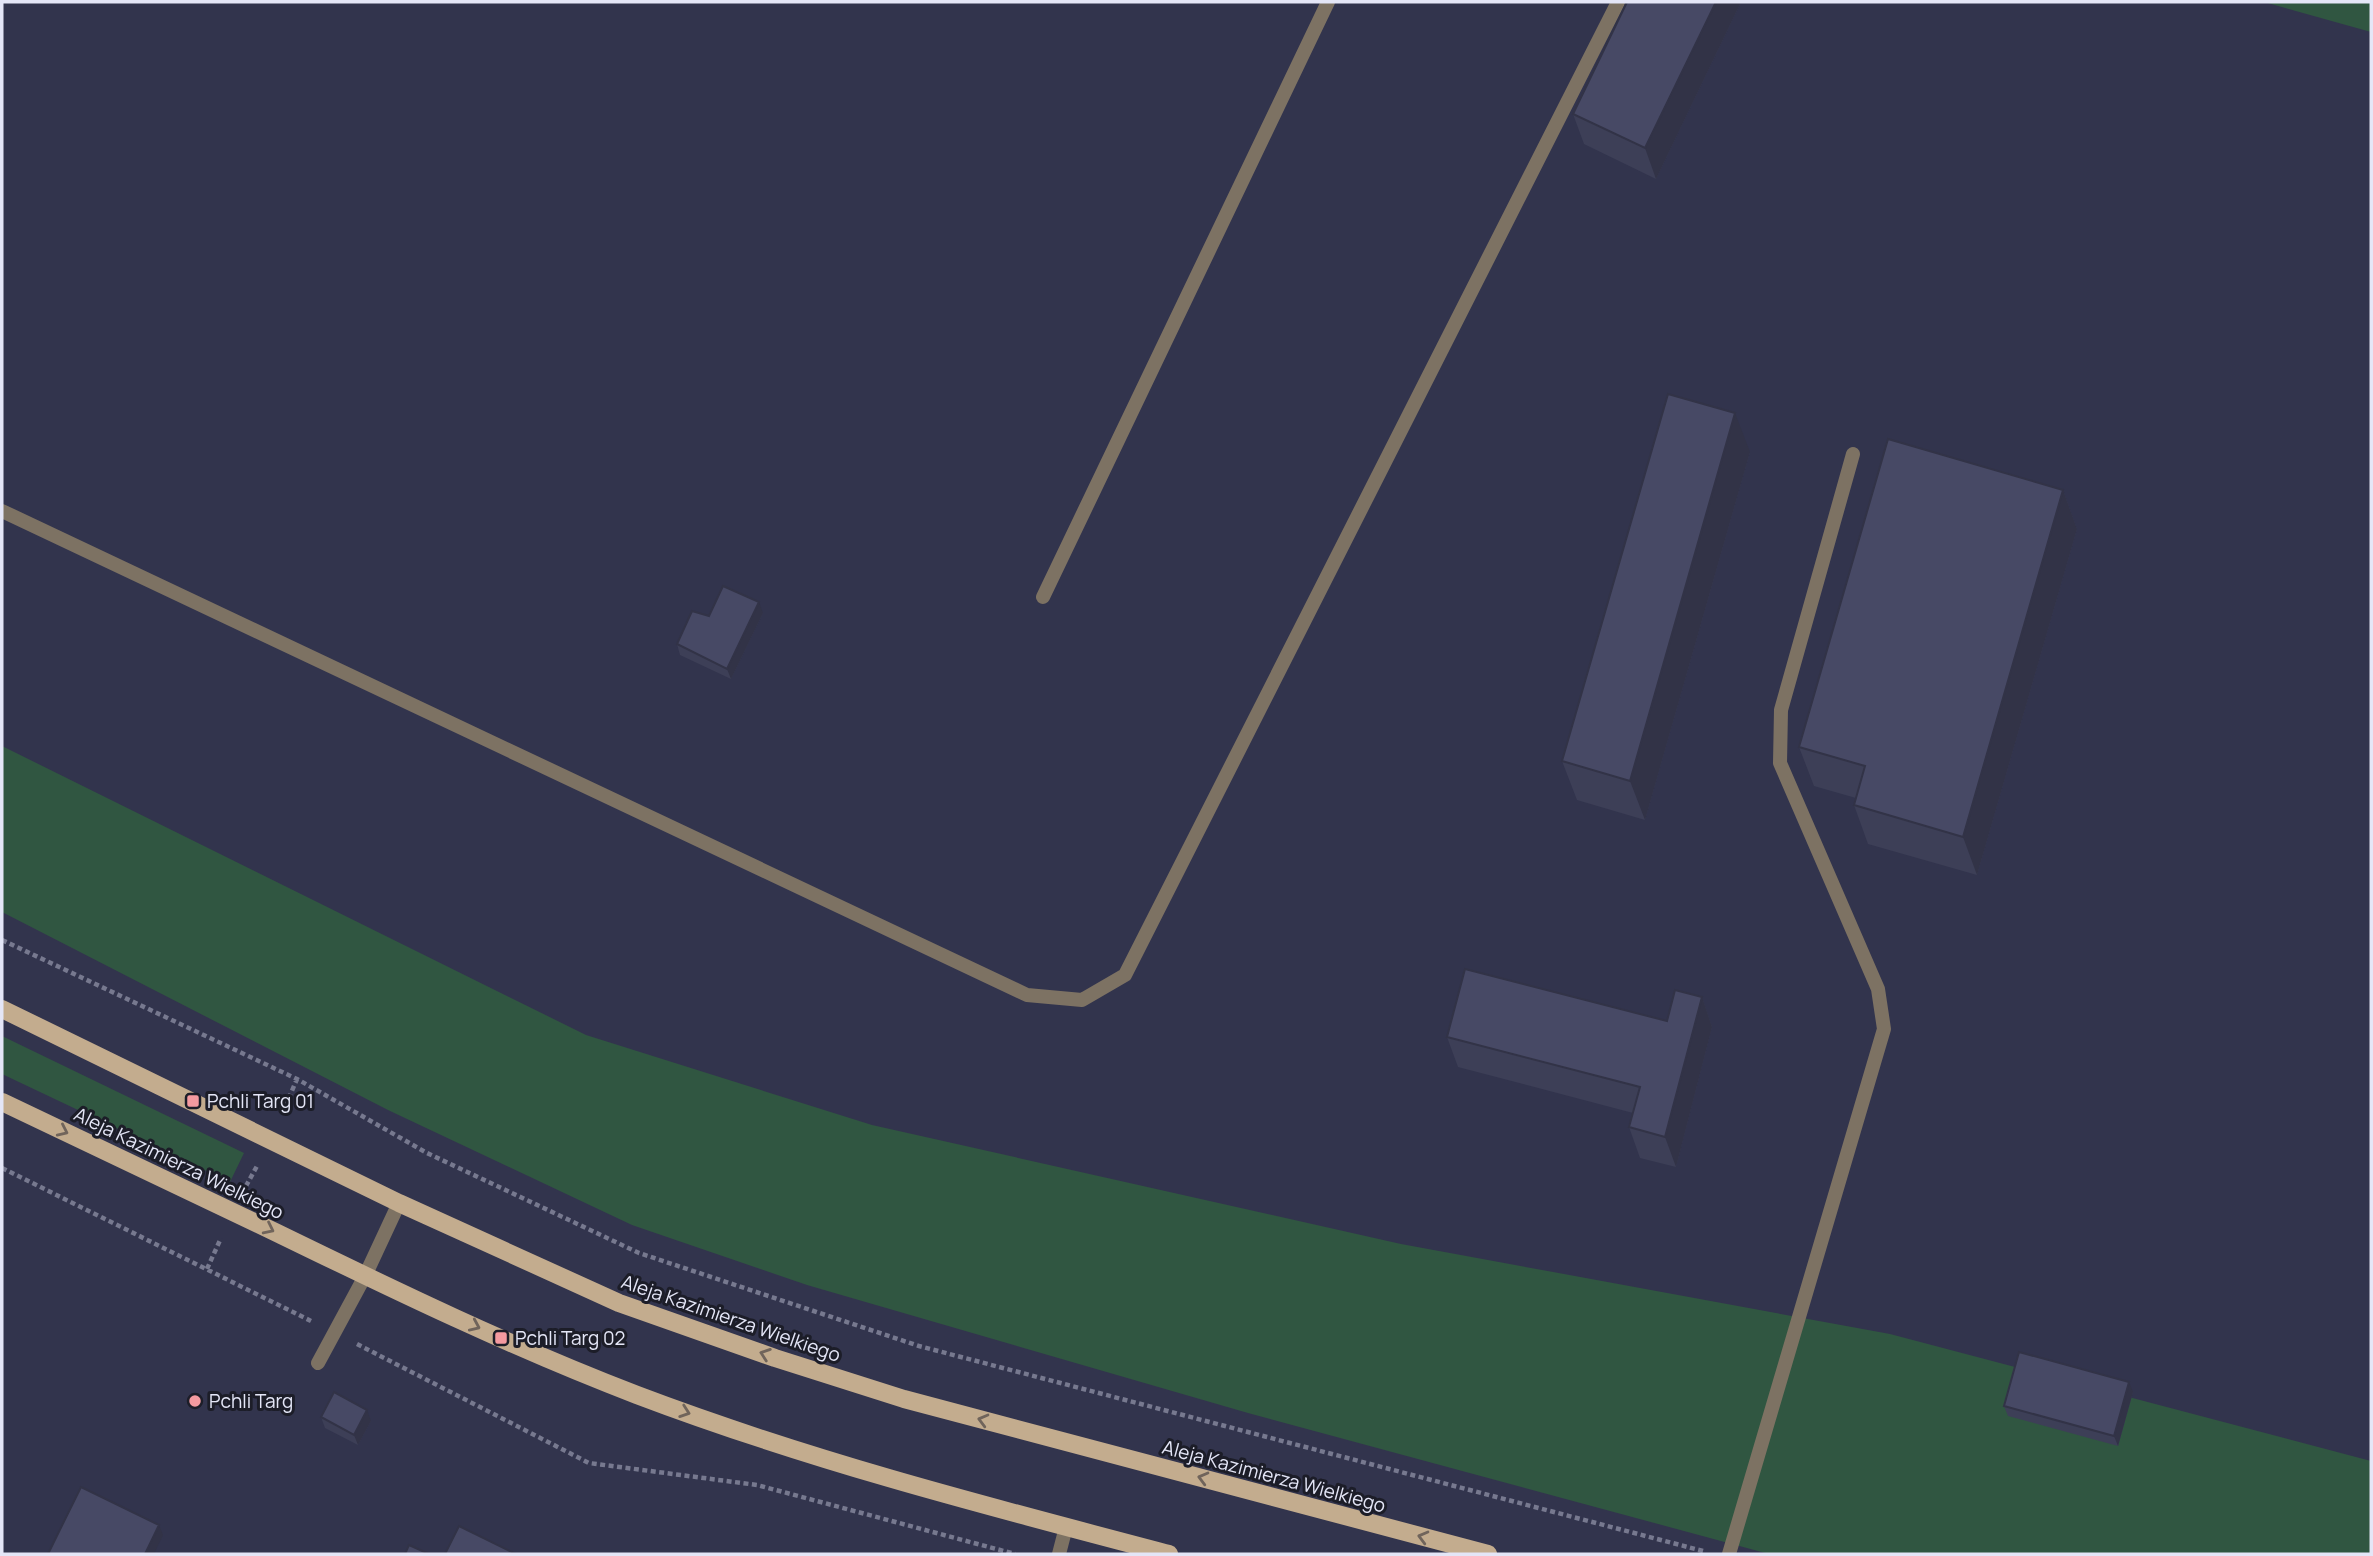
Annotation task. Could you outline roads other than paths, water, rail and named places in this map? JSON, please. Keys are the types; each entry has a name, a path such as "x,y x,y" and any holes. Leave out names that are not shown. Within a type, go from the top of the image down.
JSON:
{"main road":[{"name":"Aleja Kazimierza Wielkiego","path":"2,1009 400,1203 619,1303 775,1358 904,1399 1489,1554"},
{"name":"Aleja Kazimierza Wielkiego","path":"2,1102 365,1276 636,1395 804,1453 981,1505 1169,1554"}],"lane":[{"path":"1043,597 1328,2"},
{"path":"2,511 1027,995 1082,1000 1125,975 1618,2"},
{"path":"1729,1554 1884,1029 1878,989 1780,763 1781,710 1853,454"},
{"path":"318,1363 365,1276 400,1203"},
{"path":"1059,1554 1066,1527"}],"place":[{"name":"Pchli Targ 01","path":"193,1101"},
{"name":"Pchli Targ 02","path":"501,1338"},
{"name":"Pchli Targ","path":"195,1401"}]}
